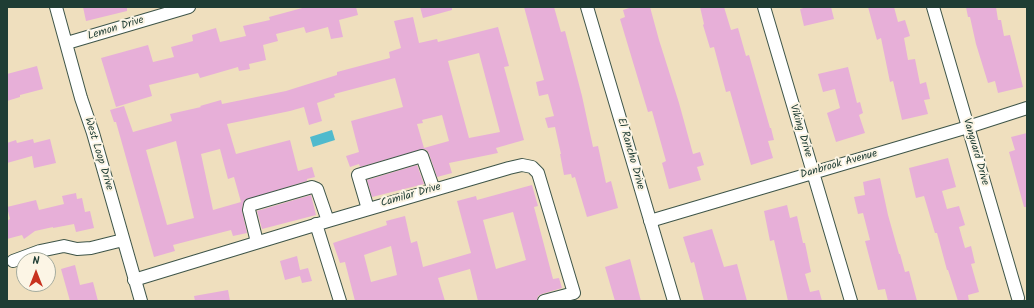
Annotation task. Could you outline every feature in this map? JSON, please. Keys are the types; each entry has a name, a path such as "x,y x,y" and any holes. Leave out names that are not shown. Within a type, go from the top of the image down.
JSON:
{"street":[{"name":"West Loop Drive","path":"56,7 67,43 80,98 93,133 141,301"},
{"name":"Lemon Drive","path":"67,43 189,7"},
{"name":"El Rancho Drive","path":"587,7 674,301"},
{"name":"Viking Drive","path":"764,7 851,301"},
{"name":"Vanguard Drive","path":"933,7 1018,298"},
{"name":"Danbrook Avenue","path":"650,220 968,127 1027,108"},
{"path":"368,209 358,175 422,156 434,190"},
{"name":"Camilar Drive","path":"134,280 322,222 522,165 532,167 536,170 574,293 544,301"},
{"path":"257,242 249,210 250,205 312,187 317,189 322,222 340,301"},
{"path":"13,261 40,251 64,246 77,249 91,248 123,240"}],"water":[{"path":"332,130 335,140 313,147 310,137"}],"building":[{"path":"83,7 127,7 127,11 86,21"},
{"path":"306,7 356,7 358,15 339,20 343,37 331,39 328,27 306,33 304,27 276,34 278,41 263,45 266,60 249,64 250,69 239,71 238,67 200,78 198,73 149,85 152,96 116,107 101,58 148,45 153,62 174,57 171,47 193,41 192,35 216,28 220,42 246,36 243,26 270,20 269,17"},
{"path":"420,7 452,7 452,10 423,18"},
{"path":"524,7 554,7 561,32 565,31 582,96 593,147 598,146 606,183 611,181 618,208 587,217 575,177 572,178 571,174 564,175 555,127 548,128 545,118 554,116 548,94 539,96 536,82 544,80"},
{"path":"632,7 650,7 693,154 700,152 704,165 697,167 701,180 669,189 662,163 666,161 652,111 648,112 620,19 625,17 623,10"},
{"path":"700,7 724,7 731,30 738,28 746,56 749,55 771,128 774,140 768,141 773,158 751,165 730,91 726,92 714,47 710,48 703,25"},
{"path":"807,7 831,7 834,19 804,26 800,9"},
{"path":"868,7 894,7 898,22 905,20 910,36 904,38 908,60 915,59 920,84 926,82 930,99 924,100 928,114 902,120 893,81 890,82 881,38 877,40"},
{"path":"966,7 996,7 998,20 1001,20 1004,36 1010,35 1023,87 998,93 995,81 988,83"},
{"path":"413,17 419,43 437,39 438,42 498,27 509,66 504,67 524,140 496,148 498,153 449,163 452,173 437,177 427,150 423,149 360,167 359,164 350,167 346,156 359,152 351,121 403,107 395,78 334,94 335,97 317,103 322,121 309,125 304,107 227,124 236,154 290,140 298,171 312,167 315,177 307,179 307,181 245,200 242,211 247,233 233,236 231,230 173,245 175,251 154,257 116,122 114,122 110,110 124,106 133,132 172,121 170,114 201,107 200,106 221,100 222,104 286,91 337,75 337,72 390,58 389,52 401,48 394,21","holes":["479,53 500,132 469,138 448,61","442,115 449,141 424,148 417,124 423,123 422,120","176,141 194,218 167,225 146,150","220,149 228,179 234,177 241,202 213,210 201,154"]},
{"path":"37,66 43,89 20,95 20,97 7,101 7,74"},
{"path":"848,67 857,103 860,102 863,113 859,115 865,133 836,142 827,113 840,108 835,89 823,92 818,74"},
{"path":"1027,133 1027,207 1024,207 1009,152 1015,150 1011,137"},
{"path":"33,139 34,143 50,139 56,163 34,168 32,156 7,163 7,143 16,140 17,143"},
{"path":"948,158 956,187 942,191 947,209 959,206 965,225 959,227 965,248 971,246 975,263 971,264 979,292 968,295 969,301 958,301 924,196 916,198 909,168"},
{"path":"417,165 424,184 372,197 367,180"},
{"path":"880,178 888,215 899,254 905,272 909,271 917,301 888,301 885,289 878,290 865,241 870,240 863,213 858,214 854,197 865,195 863,182"},
{"path":"532,185 538,206 534,207 553,279 559,278 562,288 538,296 537,301 478,301 470,269 438,278 445,301 355,301 345,262 340,263 333,243 387,225 386,221 405,216 411,243 417,241 423,267 471,253 457,201 476,196 477,200","holes":["513,212 526,260 496,269 483,220","391,246 397,275 371,282 364,255"]},
{"path":"76,193 77,199 82,198 85,212 90,211 94,228 76,232 74,224 35,231 24,239 22,235 7,239 7,221 10,219 7,207 36,200 39,210 64,204 62,196"},
{"path":"311,195 316,215 262,229 257,211"},
{"path":"787,205 790,218 797,216 803,243 805,243 811,272 805,274 810,292 819,290 822,301 788,301 774,240 770,241 764,211"},
{"path":"712,229 724,267 737,264 747,301 704,301 694,262 691,263 683,237"},
{"path":"297,256 300,270 308,268 312,281 302,283 300,276 285,280 280,261"},
{"path":"630,259 641,301 615,301 605,267"},
{"path":"75,265 80,285 93,282 98,301 70,301 61,269"},
{"path":"228,290 230,301 195,301 194,296"}]}
